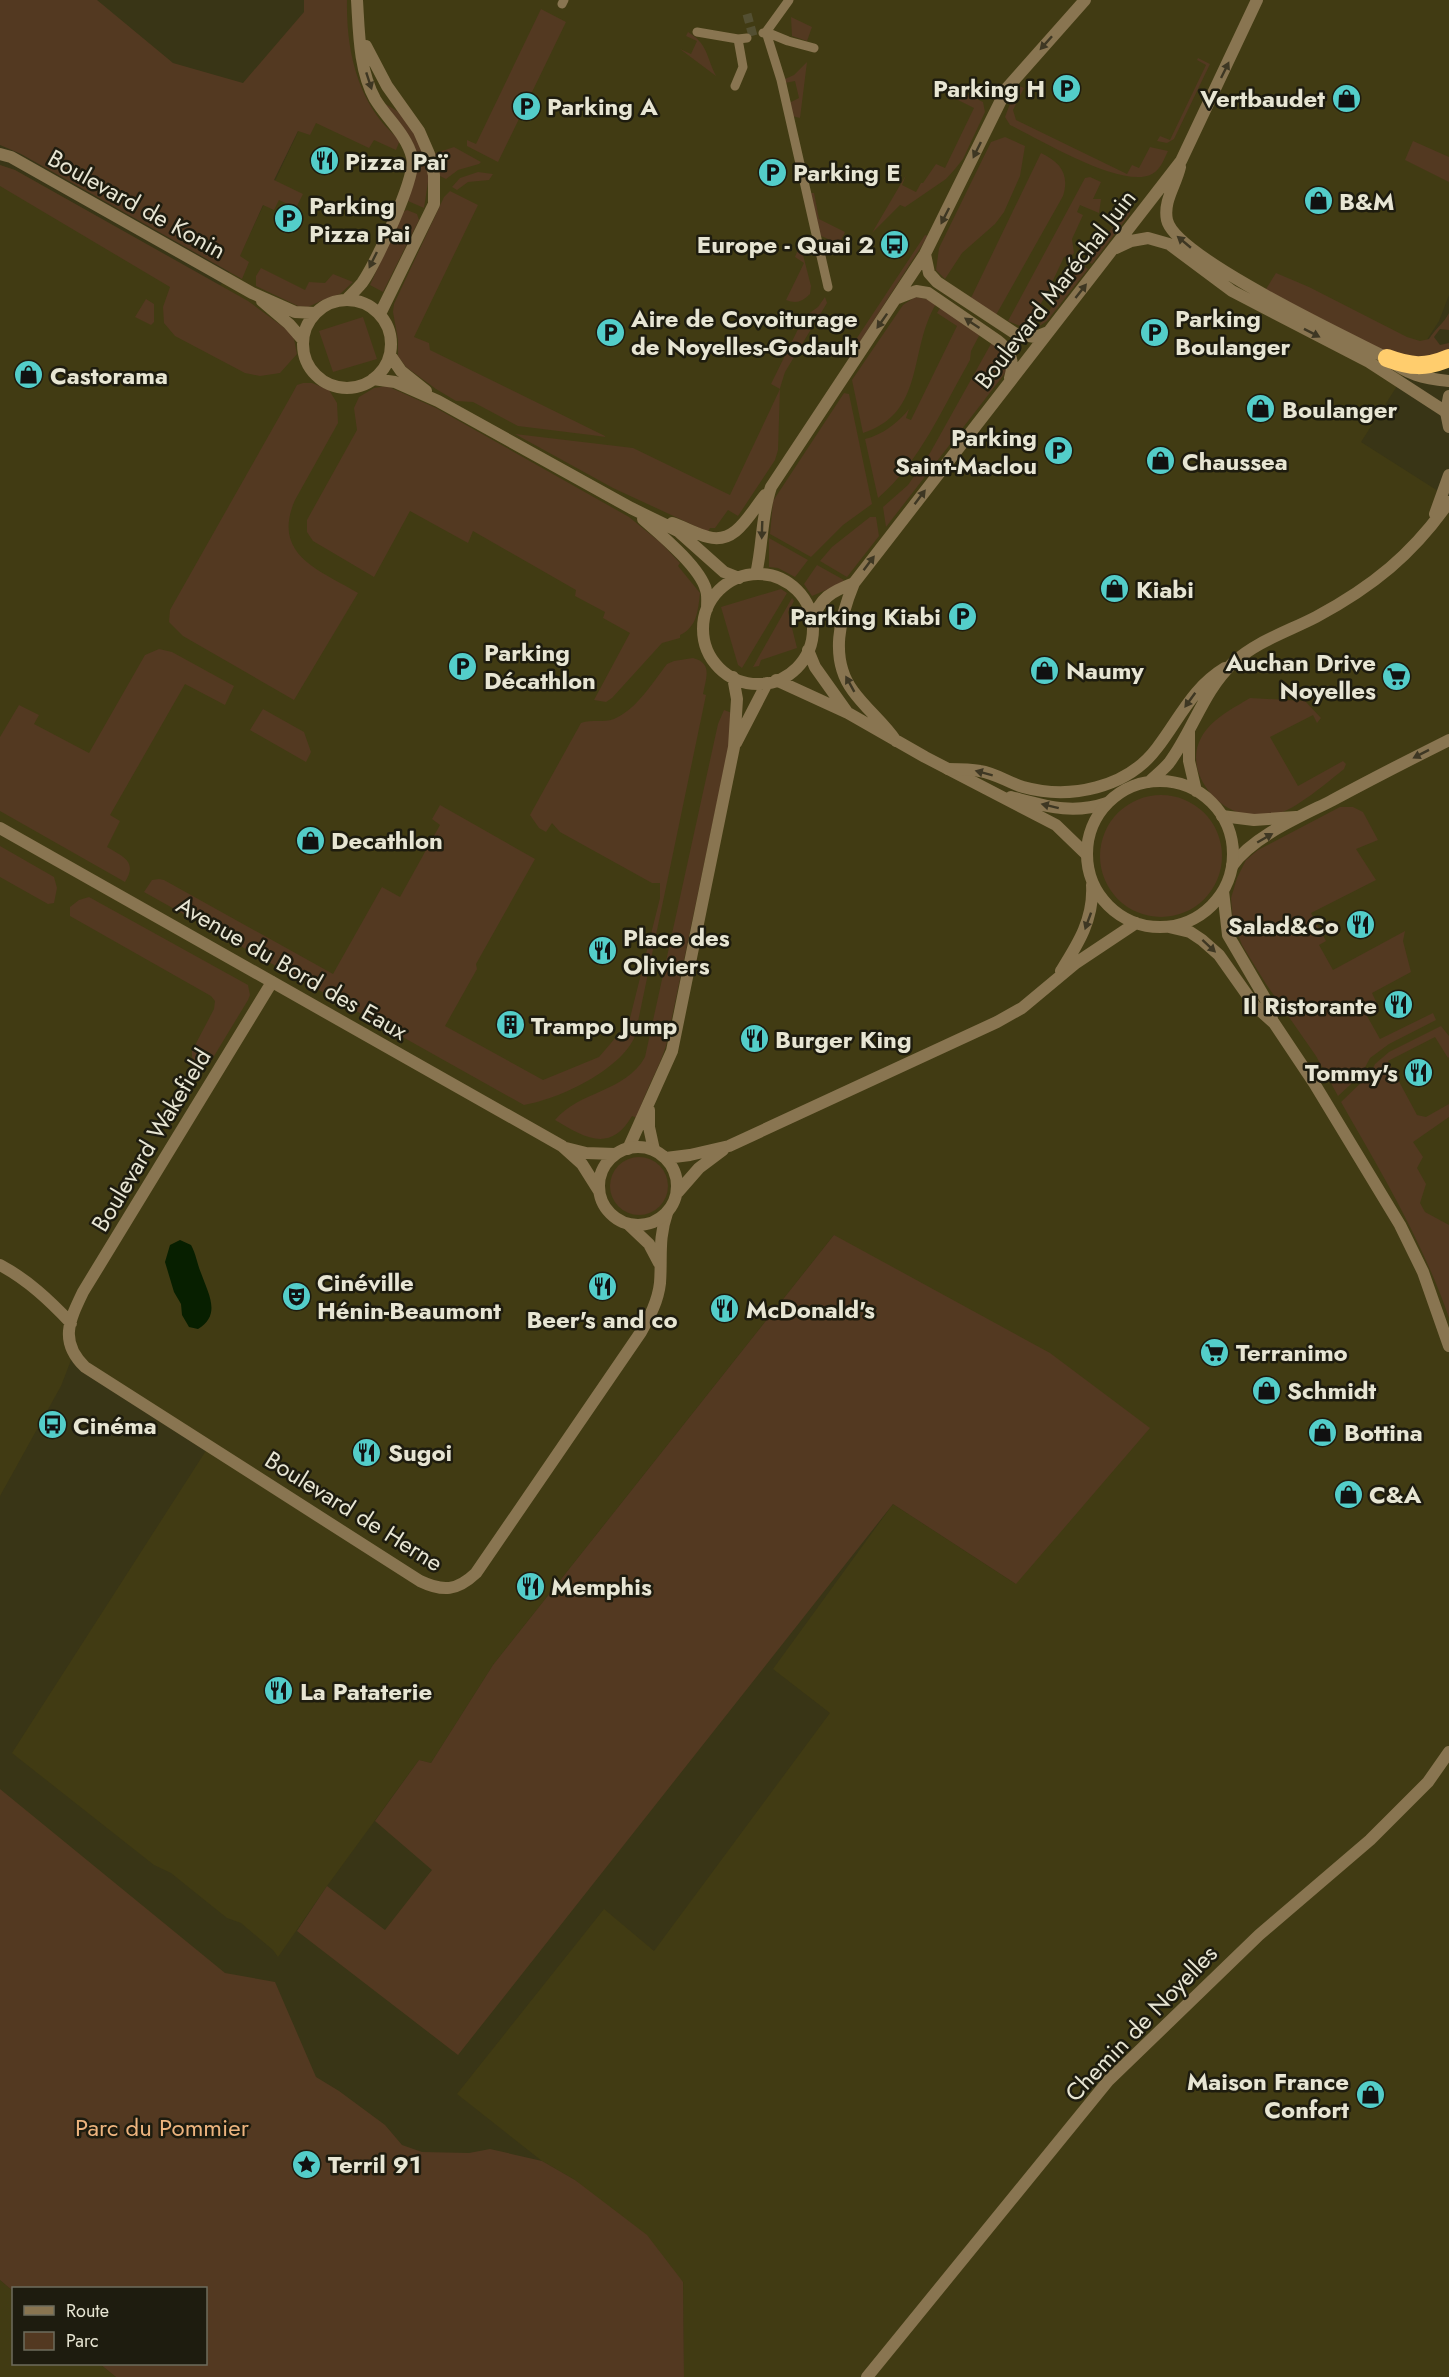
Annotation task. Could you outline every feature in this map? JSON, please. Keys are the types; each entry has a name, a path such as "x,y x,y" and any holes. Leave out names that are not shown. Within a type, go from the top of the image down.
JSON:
{"highway":[{"path":"1387,358 1408,366 1434,364 1449,358"}],"street":[{"path":"346,300 362,283 400,206 413,168 406,142 374,97 367,78 359,30 357,0"},
{"path":"764,32 789,0"},
{"path":"631,508 709,537 721,538 744,524 926,254 1007,88 1085,0"},
{"name":"Boulevard Maréchal Juin","path":"896,741 888,728 875,717 852,690 844,674 838,644 839,630 854,583 1181,160 1257,0"},
{"path":"359,30 378,71 419,131 429,154 434,175 434,204 380,314"},
{"path":"697,32 742,39 743,67 735,86"},
{"path":"764,32 813,48"},
{"path":"764,32 781,80 828,287"},
{"name":"Boulevard de Konin","path":"0,154 11,157 252,293 295,312 315,314"},
{"path":"1181,160 1166,207 1167,222 1175,234 1210,262 1271,298 1387,358 1402,370 1422,378 1449,381"},
{"path":"1112,250 1131,241 1148,238 1169,244 1232,291 1369,362 1446,412"},
{"path":"926,254 929,273 937,282 1016,334 1035,337 1049,331"},
{"path":"898,298 916,291 928,293 998,341 1012,357 1012,373 1009,382"},
{"name":"Boulevard de Konin","path":"252,293 289,324 303,340"},
{"path":"346,300 358,301 380,314 389,334 390,355 384,368 374,379 360,386 346,388 331,385 318,376 309,365 304,352 303,340 305,330 315,314 329,304 346,300"},
{"path":"390,355 401,371 438,401"},
{"path":"374,379 395,382 438,401 631,508 678,531 724,572 739,578"},
{"path":"1449,396 1446,412 1449,427"},
{"path":"1430,530 1449,475"},
{"path":"756,574 760,556 764,507 771,487"},
{"path":"948,769 981,771 1024,787 1060,792 1082,791 1121,777 1152,755 1189,699 1208,678 1254,648 1360,593 1405,555 1430,530 1449,502"},
{"path":"631,508 665,538 701,580 706,590 707,609 704,624 706,646 718,666 733,677 749,683 771,682 794,671 808,650 813,626 807,603 795,588 773,576 756,574 739,578 720,590 707,609"},
{"name":"Boulevard Maréchal Juin","path":"813,626 816,611 826,596 854,583"},
{"path":"808,650 815,667 848,713"},
{"path":"1149,782 1168,763 1208,695 1234,662"},
{"path":"628,1149 672,1052 735,747 737,699 733,677"},
{"path":"771,682 848,713 896,741 1056,825 1086,854"},
{"path":"735,747 771,682"},
{"path":"1189,729 1189,761 1197,791"},
{"path":"1169,927 1185,923 1213,905 1223,891 1232,866 1241,854 1323,805 1449,740"},
{"path":"1054,981 1081,938 1090,918 1093,901 1092,881 1086,854 1092,827 1107,804 1126,789 1149,782 1174,782 1197,791 1215,806 1222,816 1232,840 1232,866"},
{"path":"990,791 1063,810 1087,809 1107,804"},
{"path":"1222,816 1254,820 1303,816"},
{"name":"Avenue du Bord des Eaux","path":"0,828 562,1146 582,1164 599,1191"},
{"path":"1092,881 1102,899 1117,914 1150,927 1169,927 1190,932 1203,940 1229,968 1255,1006 1274,1023"},
{"path":"1223,891 1228,936 1266,1000 1274,1023 1344,1130 1400,1225 1423,1272 1449,1346"},
{"path":"678,1192 674,1170 666,1158 644,1147 628,1149 615,1154 602,1171 599,1191 602,1203 618,1221 629,1225 650,1224 667,1213 678,1192 699,1168 729,1146 997,1023 1022,1008 1076,963 1136,923"},
{"name":"Boulevard Wakefield","path":"71,1323 88,1284 272,982"},
{"path":"649,1101 649,1127 654,1150"},
{"name":"Avenue du Bord des Eaux","path":"562,1146 586,1153 615,1154"},
{"path":"666,1158 729,1146"},
{"name":"Boulevard de Herne","path":"71,1323 69,1347 73,1355 85,1367 420,1581 433,1587 450,1589 468,1581 484,1563 641,1332 657,1299 660,1286 661,1235 667,1213"},
{"path":"629,1225 649,1244 660,1264"},
{"path":"0,1265 20,1276 71,1323"},
{"name":"Chemin de Noyelles","path":"867,2377 1108,2081 1259,1935 1370,1840 1428,1782 1449,1752"}],"shaded area":[{"path":"347,0 1449,0 1449,295 1439,321 1361,442 1449,498 1449,2377 684,2377 683,2282 575,2180 542,2161 457,2094 604,1909 654,1951 830,1713 773,1669 893,1504 1016,1584 834,1235 493,1665 431,1763 419,1760 278,1957 241,1923 227,1918 171,1873 154,1865 12,1753 209,1446 73,1355 61,1386 0,1496 0,165 15,170 220,286 239,257 346,30"},
{"path":"180,1240 193,1248 211,1303 210,1317 198,1329 189,1327 182,1315 181,1304 174,1292 165,1262 170,1245"},
{"path":"0,2280 12,2290 12,2365 101,2365 116,2377 0,2377"}],"green space":[{"path":"0,0 97,0 173,63 243,83 304,12 304,0 347,0 349,39 357,77 374,111 400,140 396,150 374,140 369,148 316,123 310,135 298,131 274,180 303,194 296,208 279,200 274,210 263,205 240,256 249,262 242,279 21,154 0,145"},
{"path":"541,9 566,22 498,162 467,146 467,140 476,144"},
{"path":"791,17 812,27 807,41 792,36"},
{"path":"688,32 703,46 716,76 680,49 691,54 697,41 686,36"},
{"path":"1198,58 1210,64 1174,139 1167,143 1157,141 1160,136 1170,140 1206,65 1197,60"},
{"path":"807,62 800,118 792,116 789,103 799,98 795,81 785,83 785,79 794,75"},
{"path":"1017,85 1024,88 1013,110 1016,120 1127,174 1132,165 1139,168 1150,147 1168,151 1164,160 1152,174 1139,177 1122,175 1081,161 1040,141 1010,125 1005,117"},
{"path":"951,88 983,102 985,112 963,159 946,179 905,207 900,205 872,233 906,175 902,185 916,192 936,164 945,168 974,108 946,94"},
{"path":"384,103 405,116 420,145 428,169 424,208 408,201 417,162"},
{"path":"1005,137 1025,146 1020,176 1004,212 995,224 962,253 945,279 936,270 939,248 991,142"},
{"path":"1413,141 1449,157 1449,182 1405,160"},
{"path":"454,147 481,162 458,170 446,179 438,175 433,154"},
{"path":"1041,153 1053,160 1062,170 1065,181 1063,196 996,315 970,300"},
{"path":"0,165 15,170 248,301 293,334 297,354 280,373 260,376 245,373 175,336 164,323 163,307 170,287 0,186"},
{"path":"478,172 493,174 489,180 468,182 457,190 452,187 460,178"},
{"path":"1090,177 1101,182 1093,199 1101,199 1099,213 1080,205 1077,212 1083,215 1072,239 1074,253 1064,257 1027,329 1008,321 1085,178"},
{"path":"450,191 478,205 414,337 429,343 430,350 607,437 518,426 473,402 456,401 406,367 398,356 394,304 444,197"},
{"path":"810,193 814,193 819,219 845,232 839,244 819,235"},
{"path":"1130,205 1130,214 1092,264 1089,262 1089,257 1098,241 1101,242"},
{"path":"407,210 417,214 419,220 383,292 370,285 403,212"},
{"path":"925,235 928,236 849,359 847,353"},
{"path":"802,251 811,286 810,294 799,302 786,300 804,263 795,257 797,252"},
{"path":"1078,262 1088,269 1047,321 1038,327 1078,268"},
{"path":"261,268 305,290 309,282 325,283 333,274 353,282 340,294 308,307 298,306 256,286 256,276"},
{"path":"1276,273 1309,287 1407,337 1420,341 1429,339 1449,313 1449,330 1440,329 1434,337 1440,345 1449,343 1449,352 1437,358 1396,357 1272,296 1266,289"},
{"path":"825,297 827,303 785,372 780,389 771,384 804,317 818,307"},
{"path":"915,297 927,299 936,304 927,322 913,378 897,411 883,424 863,433 852,380 903,305"},
{"path":"146,299 154,304 154,322 151,325 135,317"},
{"path":"940,308 980,334 971,351 970,360 930,433 906,468 878,498 865,439 889,428 909,409 906,418 911,420 957,326 937,313"},
{"path":"363,317 377,359 333,372 319,331"},
{"path":"992,342 1008,359 1006,372 886,527 883,507 908,485 930,453"},
{"path":"312,383 329,390 337,403 338,423 295,500 289,519 289,534 294,548 303,558 315,568 358,593 294,700 183,636 169,622 170,610 297,385"},
{"path":"387,386 436,408 629,517 661,543 680,563 678,566 700,593 697,612 690,628 680,635 680,638 662,643 612,698 606,702 594,700 630,633 603,618 605,612 575,596 576,590 473,531 468,543 410,511 374,577 313,541 307,532 307,520 357,430 354,408 359,397 374,388"},
{"path":"780,389 778,450 775,460 738,516 728,510 715,528 710,528 708,532 613,488 515,434 633,448 730,495"},
{"path":"844,393 849,394 872,504 843,525 811,557 770,534 773,501"},
{"path":"870,517 876,517 879,536 847,577 820,561 832,547"},
{"path":"769,538 808,560 795,577 778,568 769,567"},
{"path":"817,565 844,580 812,596 804,584"},
{"path":"781,589 787,593 742,668 738,665 721,607"},
{"path":"792,598 794,601 788,612 797,648 761,660 759,666 753,667"},
{"path":"159,649 172,652 234,686 225,705 185,684 110,815 120,821 107,847 127,860 130,869 125,882 0,811 0,737 19,705 39,715 34,724 89,753 145,655"},
{"path":"693,658 706,667 703,694 706,695 635,1036 617,1060 603,1071 571,1089 524,1105 144,892 152,880 164,880 333,974 382,887 400,897 440,825 432,819 440,805 535,859 476,964 477,969 445,1026 543,1080 599,1057 629,1022 660,898 660,883 652,883 560,832 552,823 546,832 539,828 530,815 581,723 610,720 622,715 643,695 667,664"},
{"path":"1250,698 1305,701 1321,718 1317,723 1313,715 1270,737 1298,786 1343,761 1346,764 1344,769 1311,795 1276,814 1248,815 1229,808 1210,793 1198,772 1197,749 1205,731 1222,715"},
{"path":"263,709 304,732 311,752 306,762 250,730"},
{"path":"724,710 732,713 730,740 666,1046 637,1118 632,1116 624,1128 615,1135 596,1139 586,1136 555,1120 565,1110 626,1078 637,1069 645,1057 718,724"},
{"path":"1161,795 1184,800 1204,813 1217,833 1222,856 1217,879 1204,899 1184,912 1161,917 1138,912 1118,899 1105,879 1100,856 1105,833 1118,813 1138,800"},
{"path":"1340,807 1353,807 1363,812 1378,840 1356,849 1376,880 1311,913 1326,941 1319,945 1333,970 1405,931 1403,941 1411,972 1372,993 1379,1008 1367,1016 1380,1039 1433,1013 1436,1020 1389,1044 1370,1058 1361,1075 1338,1096 1316,1056 1242,945 1233,921 1231,898 1246,860 1258,850"},
{"path":"0,846 54,877 57,888 54,903 48,904 0,877"},
{"path":"89,897 248,985 250,995 248,1000 208,1066 198,1066 192,1057 192,1051 214,1009 215,1001 211,996 70,916 70,907 79,900"},
{"path":"1441,1026 1449,1036 1448,1058 1435,1037 1388,1061 1417,1115 1426,1117 1449,1104 1449,1117 1413,1142 1423,1157 1417,1168 1426,1184 1420,1203 1425,1212 1449,1225 1449,1318 1414,1235 1341,1102 1389,1052"},
{"path":"633,1157 645,1157 660,1165 668,1180 668,1192 660,1207 645,1215 633,1215 618,1207 610,1192 610,1180 618,1165"},
{"path":"834,1235 1050,1353 1150,1428 1016,1584 893,1504 458,2055 297,1931 327,1886 385,1930 432,1870 375,1821 419,1760 431,1763 493,1665"},
{"name":"Parc du Pommier","path":"0,1789 225,1973 275,1982 316,2077 385,2125 402,2145 422,2152 469,2153 490,2149 542,2161 575,2180 647,2235 683,2282 684,2377 116,2377 101,2365 207,2365 207,2287 12,2287 12,2290 0,2280"}],"tunnel":[{"path":"747,14 753,36"}],"place":[{"name":"Parking H","path":"1066,88"},
{"name":"Vertbaudet","path":"1346,98"},
{"name":"Parking A","path":"526,106"},
{"name":"Pizza Paï","path":"324,161"},
{"name":"Parking E","path":"772,172"},
{"name":"B&M","path":"1318,201"},
{"name":"Parking Pizza Pai","path":"288,219"},
{"name":"Europe - Quai 2","path":"895,244"},
{"name":"Aire de Covoiturage de Noyelles-Godault","path":"610,332"},
{"name":"Parking Boulanger","path":"1154,332"},
{"name":"Castorama","path":"29,375"},
{"name":"Boulanger","path":"1261,409"},
{"name":"Parking Saint-Maclou","path":"1058,451"},
{"name":"Chaussea","path":"1161,461"},
{"name":"Kiabi","path":"1115,589"},
{"name":"Parking Kiabi","path":"962,616"},
{"name":"Parking Décathlon","path":"463,666"},
{"name":"Naumy","path":"1045,670"},
{"name":"Auchan Drive Noyelles","path":"1397,676"},
{"name":"Decathlon","path":"310,840"},
{"name":"Salad&Co","path":"1360,925"},
{"name":"Place des Oliviers","path":"602,951"},
{"name":"Il Ristorante","path":"1398,1005"},
{"name":"Trampo Jump","path":"510,1025"},
{"name":"Burger King","path":"754,1039"},
{"name":"Tommy's","path":"1419,1072"},
{"name":"Beer's and co","path":"602,1286"},
{"name":"Cinéville Hénin-Beaumont","path":"296,1296"},
{"name":"McDonald's","path":"725,1309"},
{"name":"Terranimo","path":"1215,1352"},
{"name":"Schmidt","path":"1266,1390"},
{"name":"Cinéma","path":"52,1425"},
{"name":"Bottina","path":"1323,1432"},
{"name":"Sugoi","path":"367,1452"},
{"name":"C&A","path":"1348,1494"},
{"name":"Memphis","path":"530,1586"},
{"name":"La Pataterie","path":"279,1691"},
{"name":"Maison France Confort","path":"1370,2095"},
{"name":"Terril 91","path":"307,2164"}]}
